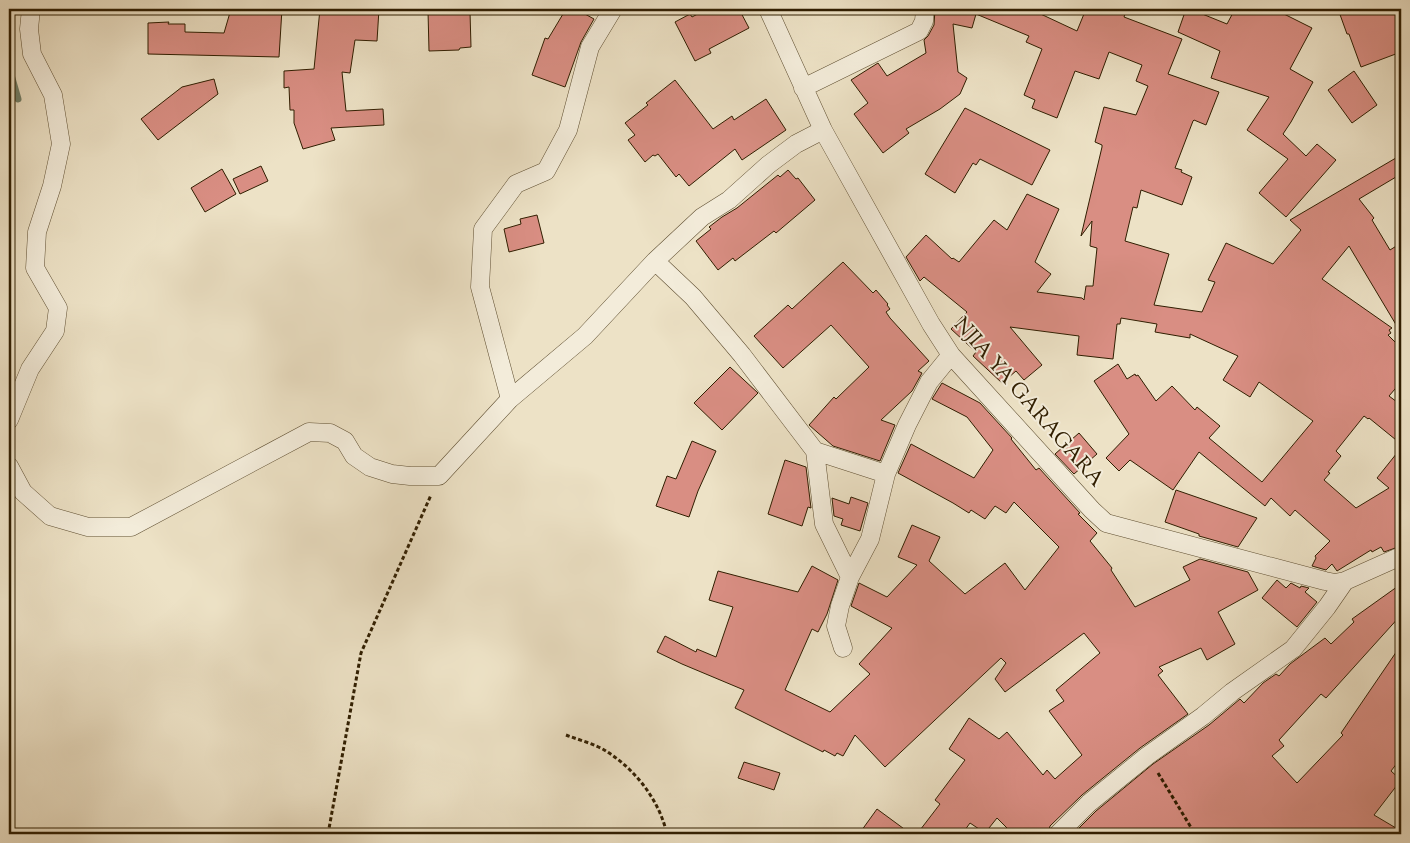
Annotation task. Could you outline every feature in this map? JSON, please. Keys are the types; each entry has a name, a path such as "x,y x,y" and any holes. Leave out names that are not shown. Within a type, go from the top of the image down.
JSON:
{"street":[{"path":"9,420 30,369 55,331 58,308 35,268 37,232 52,186 61,144 53,95 32,54 29,29 30,9"},
{"path":"510,399 480,287 483,229 516,184 546,171 568,130 590,48 613,9"},
{"name":"NJIA YA GARAGARA","path":"768,9 822,130 924,314 950,355 1092,510 1106,522 1335,583 1344,581 1401,556"},
{"path":"803,88 919,31 924,21 925,9"},
{"path":"9,466 23,492 50,516 88,527 131,527 309,432 330,434 345,441 354,456 370,467 392,474 439,476 510,399 585,336 655,261 702,217 729,200 768,165 796,144 822,130"},
{"path":"655,261 693,297 742,355 815,451 824,524 850,577"},
{"path":"843,648 836,626 840,606 850,577 870,539 886,474 907,425 929,382 950,355"},
{"path":"815,451 886,474"},
{"path":"1058,834 1089,803 1147,756 1293,649 1327,607 1344,581"}],"path":[{"path":"328,834 361,652 439,476"},
{"path":"566,735 605,751 639,778 663,816 667,834"},
{"path":"1147,756 1166,784 1195,834"}],"building":[{"path":"231,9 282,9 279,57 148,54 148,23 169,22 168,24 185,24 185,32 224,33"},
{"path":"320,9 379,9 377,41 355,40 350,73 342,72 346,111 383,109 384,125 331,128 335,140 303,149 294,123 294,110 290,110 289,87 284,88 284,71 314,69"},
{"path":"566,9 576,9 594,19 581,42 565,87 532,75 545,38 548,39"},
{"path":"707,9 739,9 749,28 709,49 711,53 695,61 675,22 690,14 692,17"},
{"path":"935,9 1030,9 1077,31 1086,9 1127,9 1124,17 1182,39 1168,74 1219,92 1206,125 1193,121 1175,168 1182,170 1181,172 1192,177 1182,205 1141,190 1137,208 1133,207 1125,241 1169,254 1154,305 1202,312 1215,282 1208,280 1226,243 1273,264 1301,230 1290,220 1401,155 1401,174 1359,199 1374,218 1372,220 1390,250 1401,243 1401,333 1349,246 1322,279 1392,328 1389,330 1391,333 1388,335 1401,348 1401,382 1389,396 1401,405 1401,444 1364,416 1336,451 1341,456 1324,480 1356,508 1389,488 1377,478 1401,448 1401,546 1384,552 1381,547 1372,552 1371,550 1337,571 1332,564 1326,570 1312,566 1316,558 1315,556 1330,541 1295,510 1290,516 1271,498 1265,506 1199,452 1173,490 1130,460 1119,471 1106,458 1129,434 1094,381 1118,364 1127,379 1135,374 1136,376 1138,375 1156,401 1172,386 1195,410 1197,407 1220,426 1209,438 1262,482 1313,421 1259,382 1250,397 1223,380 1238,356 1190,334 1190,338 1155,332 1157,324 1121,318 1120,324 1117,324 1113,359 1077,355 1079,336 1010,327 1042,365 1024,380 1016,371 1002,383 973,356 976,352 951,329 967,312 924,277 920,281 906,257 926,235 952,259 959,262 994,220 1007,230 1027,194 1059,209 1035,262 1051,274 1037,292 1082,298 1084,300 1086,286 1093,286 1097,248 1090,246 1092,221 1081,236 1102,147 1102,145 1095,142 1104,107 1136,115 1148,86 1136,81 1142,65 1109,52 1099,79 1075,71 1057,118 1032,108 1035,100 1024,95 1042,49 1026,42 1029,36 976,14 972,28 953,24 958,72 967,78 960,94 940,109 906,129 909,133 883,153 854,114 868,103 851,80 878,63 887,76 926,53 924,40 934,25"},
{"path":"1186,9 1227,24 1235,9 1274,9 1312,28 1290,69 1313,82 1283,134 1306,156 1317,144 1336,160 1286,217 1259,193 1288,159 1247,130 1269,97 1211,78 1220,51 1178,32"},
{"path":"1338,9 1401,9 1401,52 1361,67"},
{"path":"463,10 462,12 470,12 471,47 460,48 459,50 429,51 428,11"},
{"path":"1354,71 1377,105 1352,123 1328,90"},
{"path":"214,79 218,94 158,140 141,119 182,87"},
{"path":"675,80 713,129 732,116 734,120 766,99 786,130 742,160 735,149 689,186 679,174 676,177 658,154 653,155 645,162 628,140 635,135 625,123"},
{"path":"965,108 1050,150 1032,185 980,159 976,165 973,163 955,193 925,174"},
{"path":"261,166 268,181 240,194 233,179"},
{"path":"222,169 236,194 205,212 191,188"},
{"path":"788,170 796,179 798,178 815,200 776,233 774,231 735,261 733,258 718,270 696,241 711,229 709,227 737,208 778,175 780,177"},
{"path":"537,215 544,243 509,252 504,229 521,224 520,219"},
{"path":"843,262 873,293 876,290 888,304 890,309 886,312 890,318 929,361 918,371 922,373 912,391 881,420 895,425 880,461 833,446 809,425 834,397 836,399 869,367 831,325 783,368 754,336 788,305 792,309"},
{"path":"730,367 758,393 722,430 694,403"},
{"path":"942,383 980,403 1012,438 1036,470 1039,468 1080,513 1078,514 1097,533 1090,541 1112,568 1111,570 1135,607 1190,580 1183,567 1200,559 1248,572 1258,590 1218,612 1235,644 1207,660 1201,648 1159,667 1163,671 1158,675 1188,714 1140,748 1082,795 1050,826 1048,834 1013,834 997,818 985,833 970,823 962,834 917,834 940,804 935,800 965,760 949,749 969,718 999,739 1007,732 1043,775 1047,770 1055,779 1082,755 1049,711 1064,701 1056,690 1100,653 1084,633 1005,692 995,679 1006,663 1001,658 885,767 855,735 843,756 837,753 835,756 824,750 823,752 735,708 744,690 657,652 665,636 696,652 697,649 716,657 733,607 709,600 718,571 798,592 812,566 838,580 827,614 818,632 812,629 785,690 830,712 870,674 859,664 892,628 851,606 859,583 887,597 917,565 898,557 912,525 940,537 929,561 965,594 1005,563 1025,590 1059,547 1014,502 1006,513 995,506 985,519 971,510 969,513 898,473 911,444 974,478 993,450 967,417 932,399"},
{"path":"1079,433 1097,454 1074,474 1055,454"},
{"path":"692,441 716,451 698,491 689,517 656,506 667,476 676,479"},
{"path":"785,460 806,467 811,508 808,507 802,526 768,514"},
{"path":"1176,490 1257,518 1238,547 1199,536 1199,534 1165,522"},
{"path":"851,497 868,503 860,531 841,525 843,519 834,516 832,498 849,504"},
{"path":"1277,580 1286,588 1291,583 1300,588 1301,586 1309,588 1305,592 1317,602 1297,627 1262,598"},
{"path":"1401,584 1401,615 1326,698 1321,694 1279,740 1284,746 1272,756 1297,783 1343,735 1341,733 1401,645 1401,758 1391,771 1401,780 1374,815 1401,831 1401,834 1073,834 1096,811 1153,764 1209,725 1240,699 1244,703 1263,683 1276,674 1279,676 1290,664 1325,638 1331,644 1354,622 1352,619"},
{"path":"744,762 780,773 774,790 738,778"},
{"path":"877,809 911,834 859,834"}],"waterway":[{"path":"9,68 18,99"}]}
